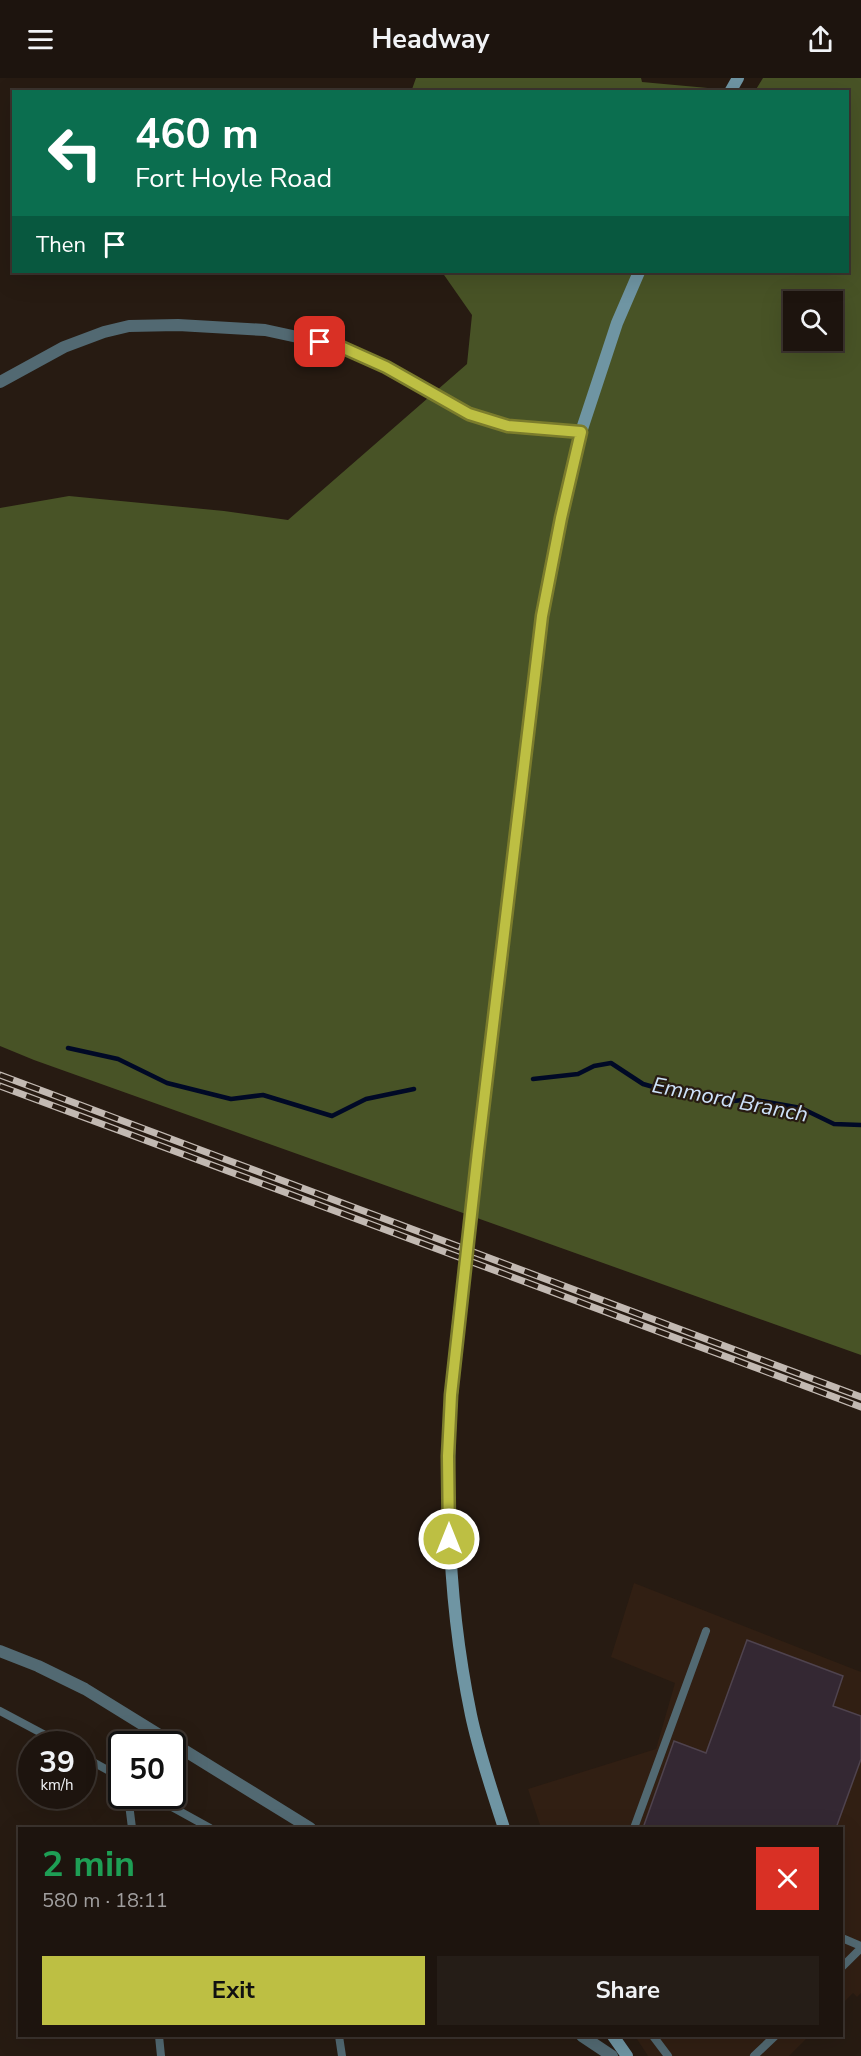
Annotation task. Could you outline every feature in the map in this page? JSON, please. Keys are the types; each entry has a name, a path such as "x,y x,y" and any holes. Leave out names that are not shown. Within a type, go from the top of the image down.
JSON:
{"main road":[{"path":"504,1827 471,1717 460,1655 449,1539 448,1456 451,1395 542,616 581,432 617,323 639,273"},
{"path":"614,2037 627,2056"}],"street":[{"path":"0,382 72,344 104,332 129,326 178,325 265,330 339,346 386,367 469,414 508,426 581,432"},
{"path":"0,1651 38,1666 85,1689 308,1827"},
{"path":"584,2037 612,2056"}],"lane":[{"path":"634,1827 706,1631"},
{"path":"0,1711 38,1731"},
{"path":"130,1809 132,1827"},
{"path":"176,1809 208,1827"},
{"path":"843,1938 861,1947 843,1966"},
{"path":"159,2037 161,2056"},
{"path":"339,2037 342,2056"},
{"path":"654,2037 668,2056"},
{"path":"754,2056 774,2037"}],"shaded area":[{"path":"634,1583 861,1672 861,1993 857,1997 853,1993 843,2003 843,1827 541,1827 528,1789 656,1749 675,1683 611,1657"},
{"path":"636,2037 808,2037 789,2056 648,2056"}],"green space":[{"path":"416,78 641,78 642,82 730,90 412,90"},
{"path":"763,78 861,78 861,1355 0,1046 0,508 69,496 224,511 288,520 467,364 472,315 443,273 849,273 849,90 756,90"}],"building":[{"path":"747,1640 843,1676 833,1706 861,1716 861,1759 836,1827 643,1827 674,1741 706,1753"}],"waterway":[{"name":"Emmord Branch","path":"68,1048 118,1059 167,1083 231,1099 263,1095 332,1116 366,1099 414,1089"},
{"name":"Emmord Branch","path":"533,1079 578,1074 594,1066 611,1063 643,1084 664,1090 689,1090 726,1102 750,1099 801,1108 834,1124 861,1125"}],"railway":[{"path":"0,1075 861,1397"},
{"path":"0,1086 861,1407"}],"route":[{"path":"320,342 339,346 386,367 469,414 508,426 581,432 542,616 478,1151 451,1395 448,1456 449,1539"}]}
